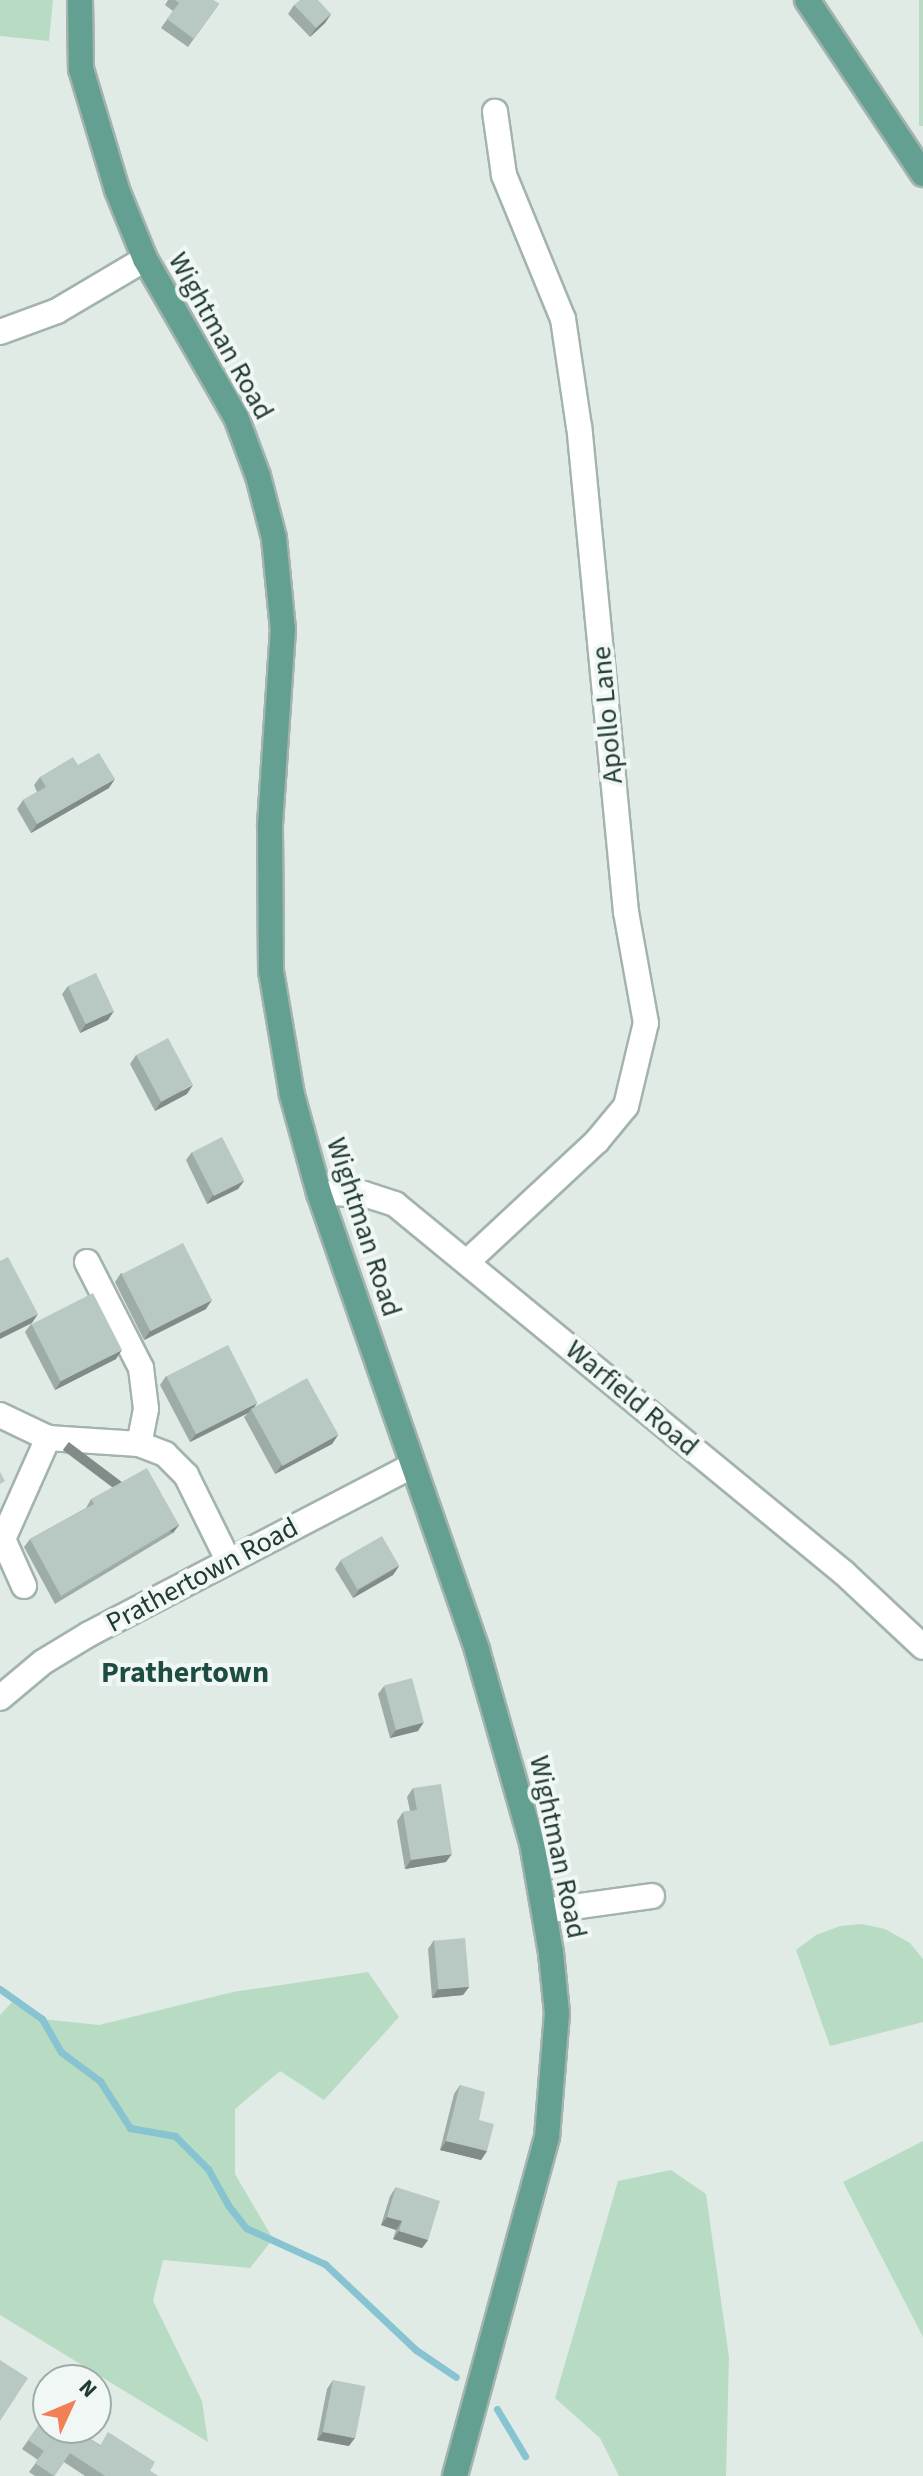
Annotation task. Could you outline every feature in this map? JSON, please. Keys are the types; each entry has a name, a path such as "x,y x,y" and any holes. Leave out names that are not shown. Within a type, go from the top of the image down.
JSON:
{"main road":[{"name":"Wightman Road","path":"80,0 81,69 117,190 145,259 236,417 258,476 274,538 283,629 270,827 271,971 292,1095 319,1193 477,1650 532,1843 544,1911 557,2013 547,2137 455,2476"},
{"path":"807,0 923,174"}],"street":[{"name":"Apollo Lane","path":"467,1262 597,1141 626,1106 646,1023 626,912 579,427 563,319 504,175 495,112"},
{"path":"0,332 57,311 145,259"},
{"name":"Warfield Road","path":"319,1193 364,1194 395,1204 844,1573 923,1647"},
{"path":"87,1262 141,1368 146,1409 139,1444"},
{"path":"0,1415 48,1438 139,1444 165,1454 186,1475 228,1560"},
{"path":"24,1586 3,1539 48,1438"},
{"name":"Prathertown Road","path":"0,1698 43,1662 89,1634 412,1466"},
{"path":"544,1911 652,1896"}],"green space":[{"path":"0,0 53,0 49,41 0,36"},
{"path":"919,0 923,0 923,126 919,126"},
{"path":"862,1924 885,1929 910,1943 923,1959 923,2022 830,2046 796,1950 816,1935 840,1926"},
{"path":"368,1972 399,2017 324,2100 280,2071 235,2109 235,2174 273,2239 250,2268 163,2260 153,2301 202,2401 208,2442 112,2383 112,2364 80,2364 0,2315 0,2015 16,1998 42,2019 99,2025 233,1992"},
{"path":"923,2141 923,2337 843,2182"},
{"path":"671,2170 706,2194 729,2357 726,2476 619,2476 600,2438 555,2398 618,2181"}],"building":[{"path":"175,0 213,0 219,4 194,39 167,19 179,3"},
{"path":"300,0 318,0 331,14 316,28 294,5"},
{"path":"99,753 115,779 37,824 23,800 46,787 40,777 73,757 78,765"},
{"path":"96,973 114,1011 86,1024 68,986"},
{"path":"168,1038 193,1085 161,1102 136,1055"},
{"path":"222,1137 244,1181 214,1196 192,1152"},
{"path":"183,1243 212,1300 151,1331 122,1274"},
{"path":"8,1257 38,1314 0,1333 0,1261"},
{"path":"93,1293 122,1350 61,1381 32,1324"},
{"path":"228,1345 258,1403 196,1434 167,1376"},
{"path":"307,1378 339,1435 283,1466 251,1409"},
{"path":"147,1468 179,1525 61,1596 30,1539 94,1504 91,1499"},
{"path":"382,1536 399,1565 357,1589 340,1560"},
{"path":"412,1678 424,1722 396,1730 384,1686"},
{"path":"441,1784 452,1854 411,1860 403,1812 417,1810 413,1788"},
{"path":"465,1938 469,1987 438,1990 434,1941"},
{"path":"460,2085 485,2092 479,2120 494,2124 487,2151 446,2141"},
{"path":"396,2187 440,2201 428,2240 399,2231 402,2221 387,2217"},
{"path":"0,2360 28,2378 0,2421"},
{"path":"333,2380 365,2386 355,2438 323,2432"},
{"path":"112,2435 155,2462 150,2471 158,2476 105,2476 70,2453 54,2476 35,2463 44,2451 34,2444 100,2446 112,2444"}],"waterway":[{"path":"0,1989 42,2019 61,2052 100,2081 130,2128 175,2136 208,2169 228,2205 246,2228 325,2264 416,2350 456,2377"},
{"path":"497,2409 525,2456"}],"district":[{"name":"Prathertown","path":"185,1673"}]}
